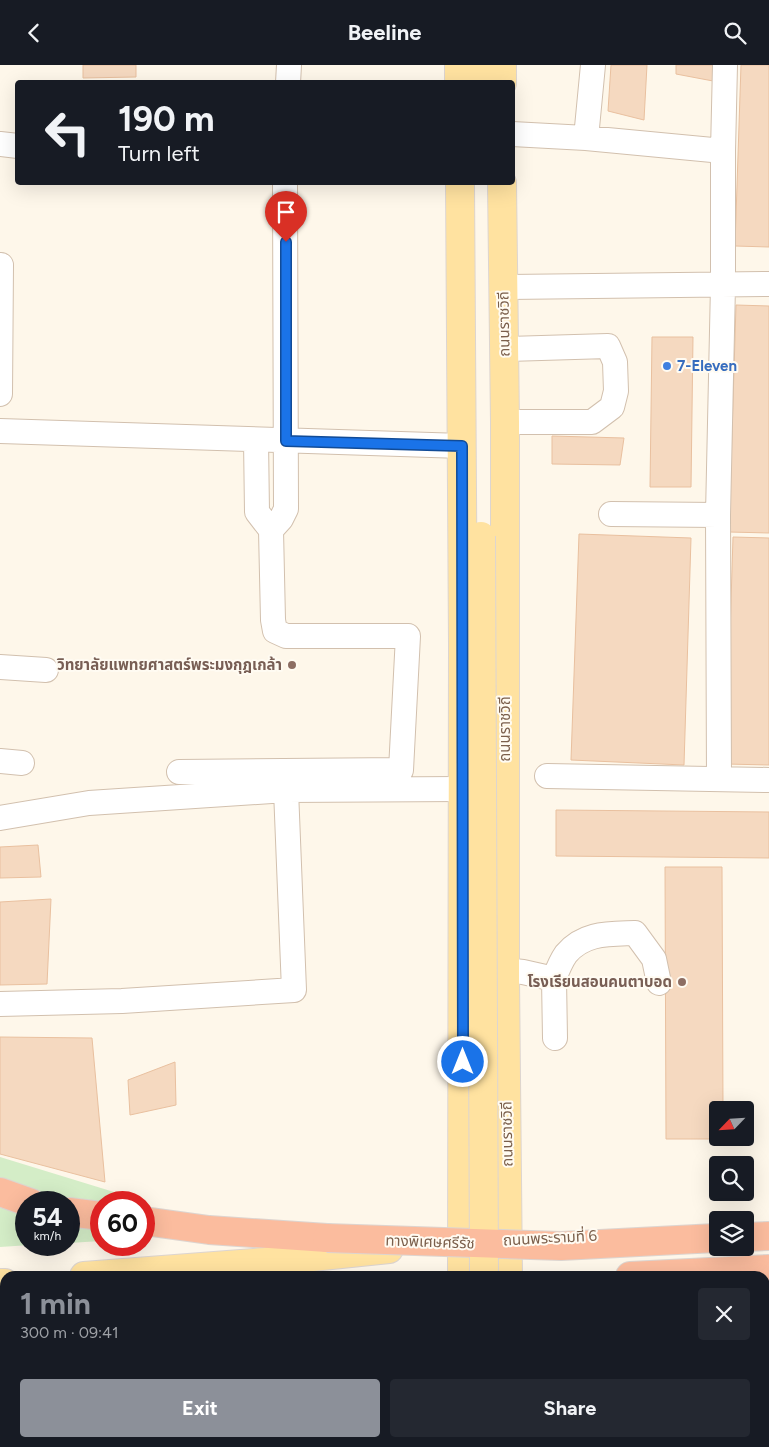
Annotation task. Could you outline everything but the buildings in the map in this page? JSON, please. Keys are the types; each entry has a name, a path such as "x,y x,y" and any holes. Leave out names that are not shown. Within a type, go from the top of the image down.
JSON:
{"highway":[{"path":"0,1192 15,1197"},
{"path":"0,1202 15,1204"},
{"name":"ทางพิเศษศรีรัช","path":"155,1222 209,1229 327,1238 413,1242 561,1246 709,1238"},
{"path":"754,1237 769,1236"},
{"path":"729,1271 769,1269"}],"main road":[{"path":"459,65 459,80"},
{"path":"480,65 480,80"},
{"path":"502,65 502,80"},
{"path":"460,185 463,891 462,1271"},
{"path":"479,185 484,1271"},
{"name":"ถนนราชวิถี","path":"502,185 505,422 505,970 508,1271"},
{"path":"463,891 505,887"},
{"path":"754,1225 769,1224"},
{"name":"ถนนพระรามที่ 6","path":"148,1271 275,1261 462,1241 709,1229"}],"street":[{"path":"288,80 289,65"},
{"path":"586,138 593,65"},
{"path":"719,779 718,515 725,65"},
{"path":"515,133 723,151"},
{"path":"0,144 15,145"},
{"path":"271,530 282,519 286,509 285,185"},
{"path":"0,394 1,265"},
{"path":"504,287 769,284"},
{"path":"504,349 608,346 615,362 616,391 612,407 592,422 505,422"},
{"path":"0,431 462,446"},
{"path":"179,772 400,770 408,635 286,636 275,631 273,620 271,530 257,512 256,440"},
{"path":"611,514 718,515"},
{"path":"0,667 46,670"},
{"path":"547,776 769,780"},
{"path":"0,818 89,803 286,790 462,789"},
{"path":"0,1004 122,1001 294,990 286,790"},
{"path":"555,1038 554,979 566,954 582,939 598,935 635,933 654,959 659,983"},
{"path":"505,970 554,979"}],"green space":[{"path":"0,1157 111,1191 90,1191 90,1242 80,1242 80,1191 15,1191 15,1246 0,1247"}],"place":[{"name":"7-Eleven","path":"667,366"},
{"name":"วิทยาลัยแพทยศาสตร์พระมงกุฎเกล้า","path":"292,665"},
{"name":"โรงเรียนสอนคนตาบอด","path":"682,982"}],"route":[{"path":"286,242 286,441 462,446 463,1062"}]}
